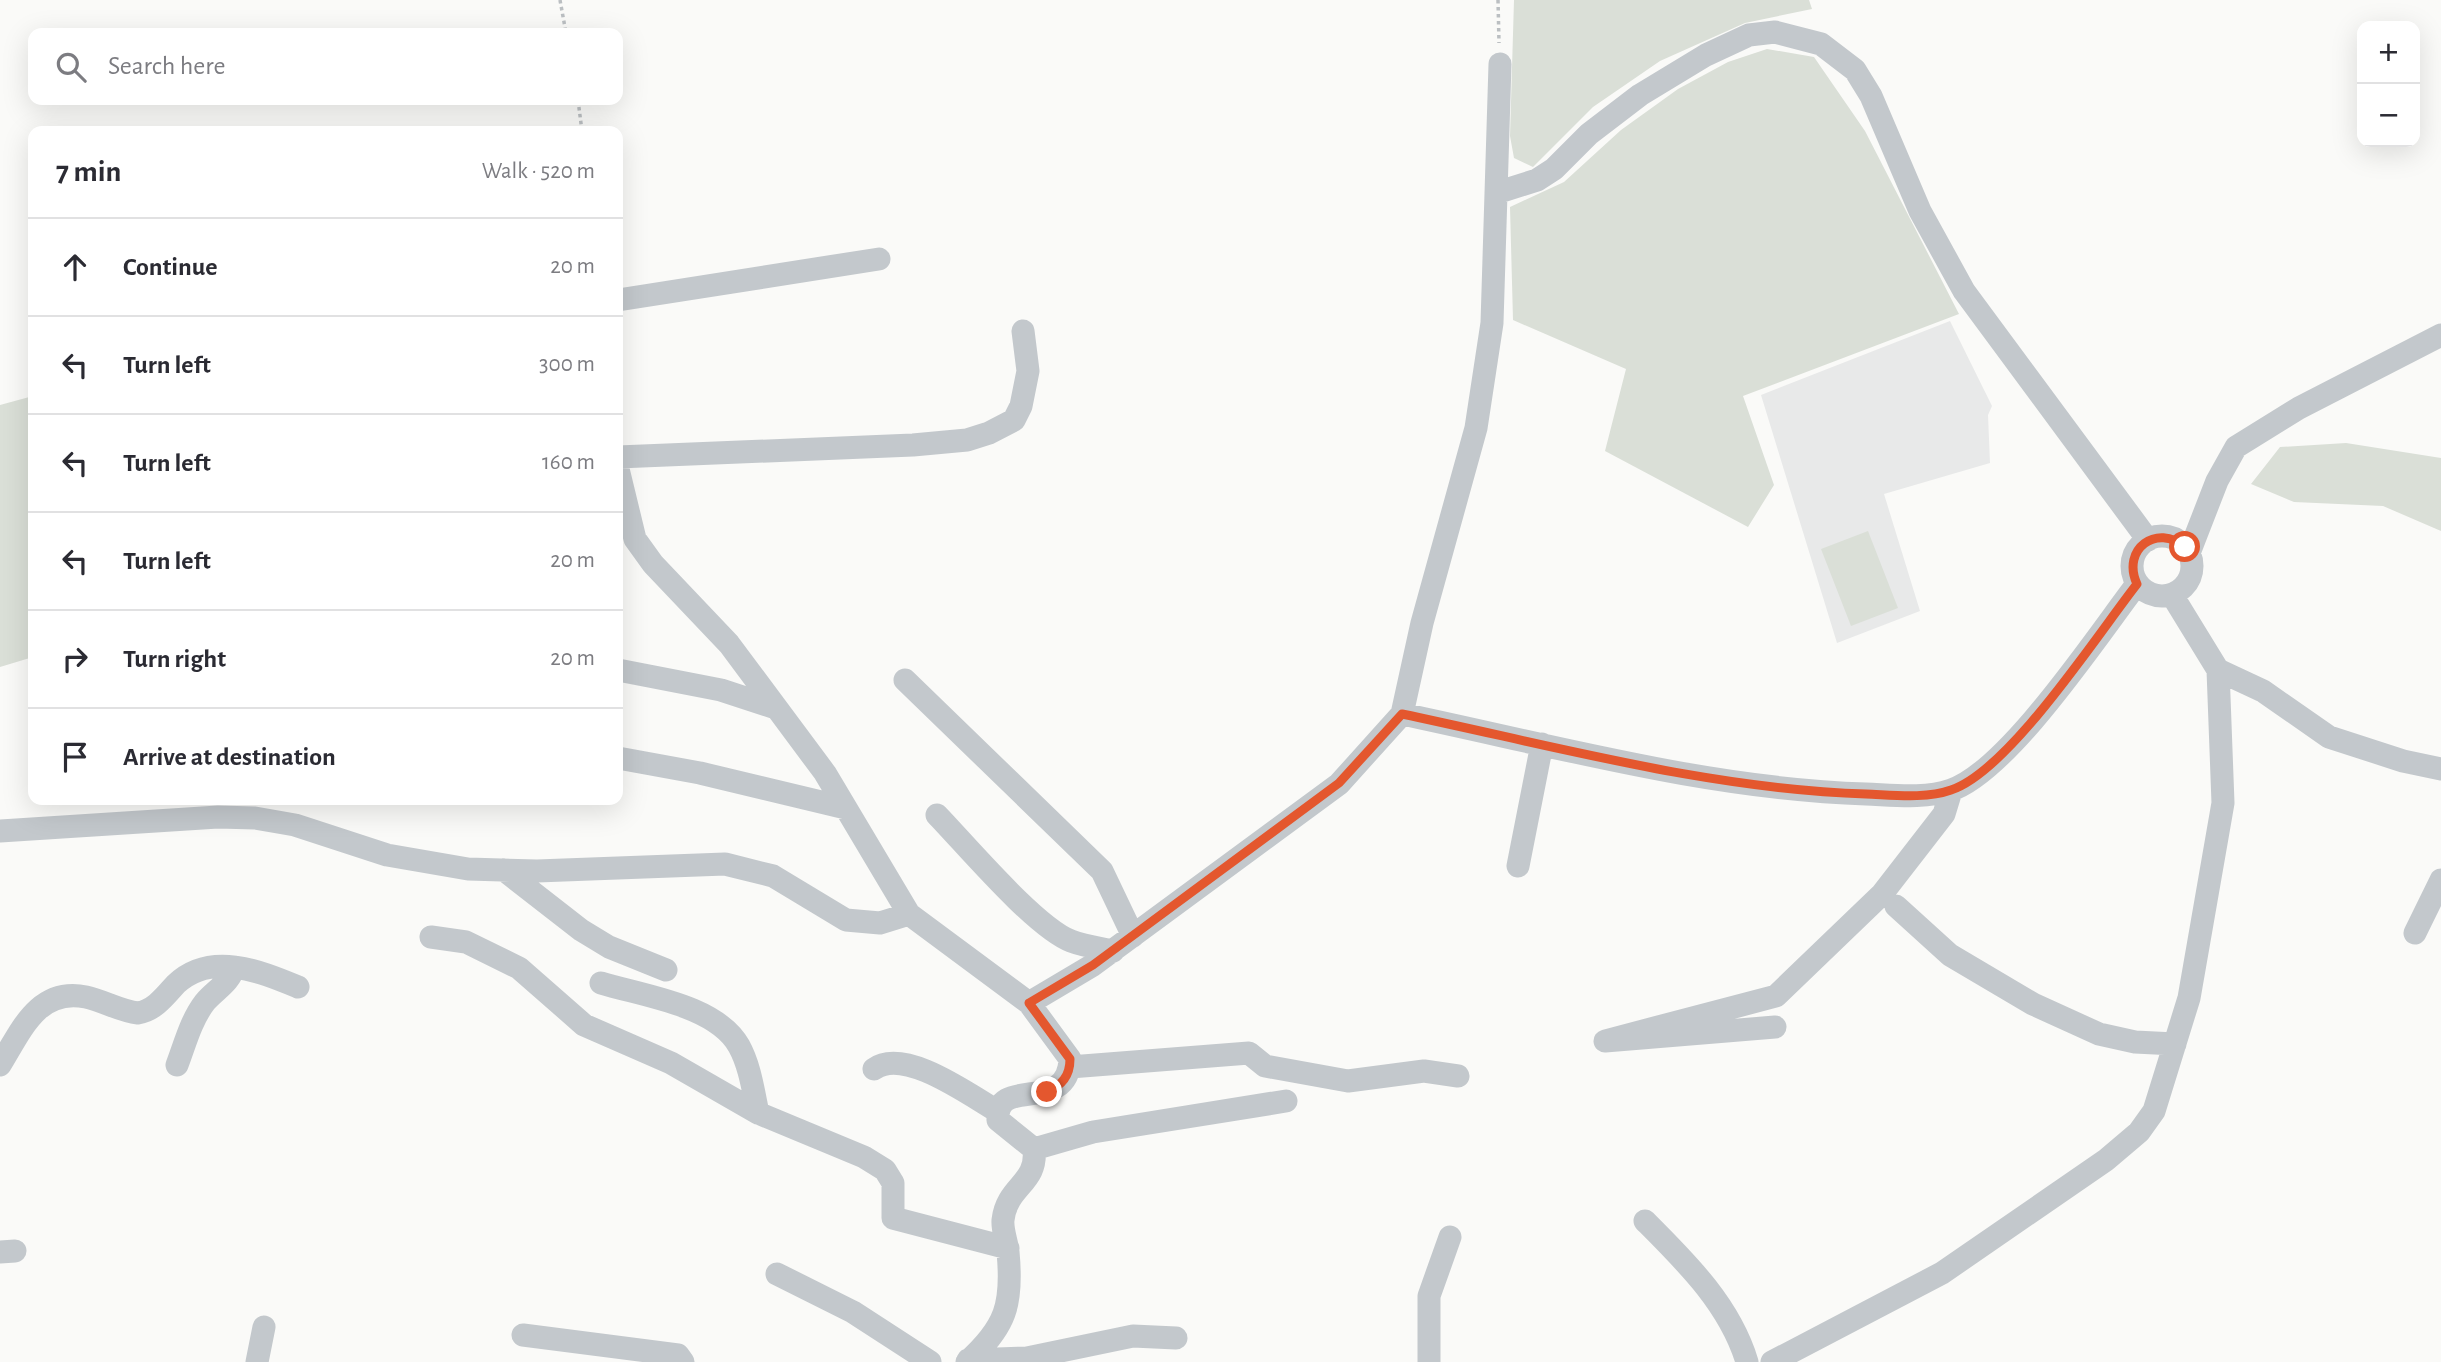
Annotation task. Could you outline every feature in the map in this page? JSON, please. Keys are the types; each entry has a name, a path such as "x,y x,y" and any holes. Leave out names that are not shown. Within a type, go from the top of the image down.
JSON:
{"street":[{"path":"1496,193 1537,180 1554,169 1589,134 1640,95 1706,55 1749,35 1775,32 1821,44 1855,70 1871,96 1920,211 1964,292 2148,540"},
{"path":"1029,1003 1113,951 1339,783 1402,714 1422,623 1476,428 1492,323 1500,64"},
{"path":"623,299 879,259"},
{"path":"623,457 913,445 967,440 989,433 1014,420 1021,406 1028,371 1023,331"},
{"path":"2189,553 2178,540 2168,537 2148,540 2140,546 2132,564 2137,584 2153,595 2172,595 2180,590 2192,575 2189,553 2217,481 2236,447 2298,408 2441,335"},
{"path":"623,490 635,539 653,564 729,644 825,773 909,914 1029,1003 1066,1049 1070,1067 1059,1086 1047,1092 1012,1096 1000,1103 997,1111 998,1120 1034,1149"},
{"path":"1402,714 1658,769 1825,793 1909,795 1951,791 1978,775 2010,749 2137,584"},
{"path":"1772,1362 1811,1344 1942,1273 2106,1160 2139,1132 2154,1111 2189,998 2223,803 2218,670 2172,595"},
{"path":"2218,670 2263,691 2329,737 2403,761 2441,769"},
{"path":"623,671 721,690 776,708"},
{"path":"905,680 1102,871 1133,936"},
{"path":"1518,866 1542,744"},
{"path":"623,759 700,772 846,808"},
{"path":"1775,1027 1605,1041 1776,996 1882,894 1944,814 1951,791"},
{"path":"937,815 1000,882 1053,931 1070,941 1113,951"},
{"path":"0,831 218,817 254,818 295,825 387,856 424,864 504,870 725,864 773,876 846,920 880,923 909,914"},
{"path":"504,870 581,930 609,947 666,970"},
{"path":"2415,933 2441,880"},
{"path":"1896,906 1950,955 2033,1004 2099,1034 2134,1042 2175,1044"},
{"path":"431,937 466,942 519,968 584,1025 671,1063 758,1113 864,1157 885,1170 893,1183 893,1218 1008,1248"},
{"path":"0,1065 33,1010 49,999 85,996 138,1013 155,1005 187,974 201,968 233,967 262,972 298,987"},
{"path":"177,1065 192,1022 204,1002 226,981 233,967"},
{"path":"601,983 717,1020 740,1047 750,1072 758,1113"},
{"path":"1070,1067 1249,1053 1265,1066 1348,1081 1424,1072 1458,1076"},
{"path":"874,1069 882,1063 896,1060 925,1070 997,1111"},
{"path":"1034,1149 1093,1132 1286,1101"},
{"path":"967,1361 990,1341 1005,1317 1010,1287 1008,1248 1002,1222 1014,1190 1033,1172 1034,1149"},
{"path":"1646,1221 1707,1285 1742,1344 1747,1362"},
{"path":"1429,1362 1429,1296 1450,1237"},
{"path":"776,1274 853,1312 930,1362"},
{"path":"257,1362 264,1327"},
{"path":"523,1335 678,1355 683,1362"},
{"path":"967,1361 1027,1358 1133,1336 1176,1338"}],"path":[{"path":"560,0 565,28"},
{"path":"1498,0 1500,64"},
{"path":"579,105 581,126"}],"shaded area":[{"path":"1514,0 1809,0 1812,9 1745,23 1660,61 1593,107 1533,167 1514,158 1510,136"},
{"path":"1767,49 1814,57 1865,131 1959,314 1743,396 1774,485 1748,527 1605,451 1626,369 1513,320 1510,207 1564,182 1621,130 1678,89 1728,62"},
{"path":"1950,321 1992,406 1988,415 1990,463 1884,494 1920,611 1837,643 1761,395"},
{"path":"28,397 28,659 0,667 0,405"},
{"path":"2346,443 2441,458 2441,531 2383,506 2294,502 2251,484 2280,447"},
{"path":"1868,531 1898,608 1851,626 1821,549"}],"route":[{"path":"1047,1092 1059,1086 1066,1078 1070,1059 1066,1049 1029,1003 1093,965 1339,783 1402,714 1658,769 1825,793 1909,795 1951,791 1978,775 2010,749 2137,584 2132,564 2134,554 2140,546 2148,540 2168,537 2178,540 2185,547"}]}
